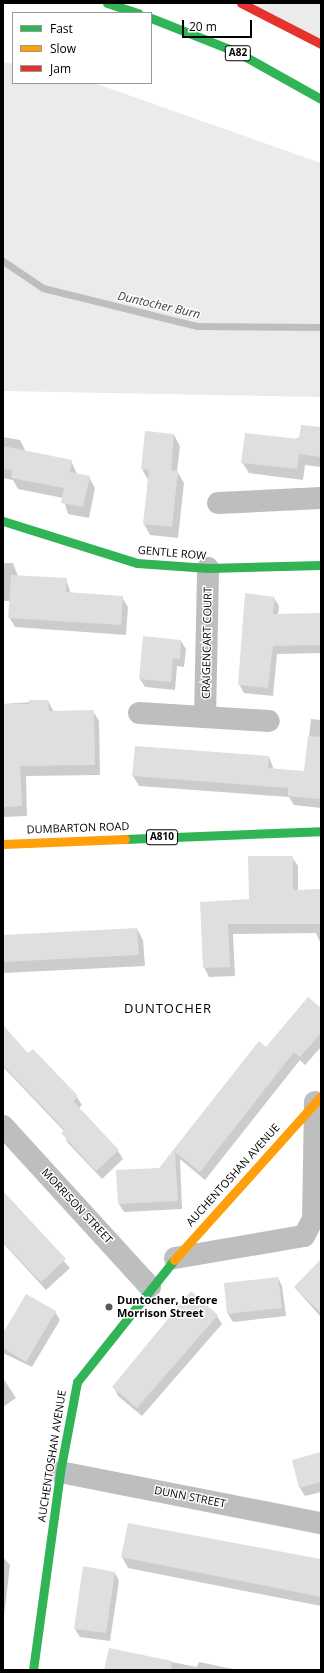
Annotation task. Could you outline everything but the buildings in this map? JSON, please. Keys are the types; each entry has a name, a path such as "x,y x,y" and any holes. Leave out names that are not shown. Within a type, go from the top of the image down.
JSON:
{"street":[{"path":"107,3 135,12"},
{"path":"241,3 321,44"},
{"name":"A82","path":"152,18 237,52 321,99"},
{"path":"218,503 321,498"},
{"name":"GENTLE ROW","path":"3,521 137,563 208,568 321,565"},
{"name":"CRAIGENCART COURT","path":"205,717 208,568"},
{"path":"139,713 269,721"},
{"name":"DUMBARTON ROAD","path":"3,844 321,831"},
{"path":"175,1258 304,1236 313,1219 318,1099"},
{"name":"AUCHENTOSHAN AVENUE","path":"33,1670 60,1472 77,1382 150,1287 318,1099"},
{"name":"MORRISON STREET","path":"3,1126 150,1287"},
{"name":"DUNN STREET","path":"60,1472 321,1523"}],"shaded area":[{"path":"241,3 321,3 321,44"},
{"path":"3,62 12,64 12,84 97,84 321,163 321,397 3,391"}],"waterway":[{"name":"Duntocher Burn","path":"3,261 43,288 197,326 321,327"}],"traffic: fast":[{"path":"107,3 135,12"},
{"path":"152,18 237,52 321,99"},
{"path":"3,521 137,563 208,568 321,565"},
{"path":"125,839 321,831"},
{"path":"33,1670 60,1472 77,1382 174,1260"}],"traffic: slow":[{"path":"3,844 125,839"},
{"path":"174,1260 321,1096"}],"traffic: jam":[{"path":"241,3 321,44"}],"place":[{"name":"Duntocher, before Morrison Street","path":"109,1307"}],"district":[{"name":"DUNTOCHER","path":"168,1008"}]}
